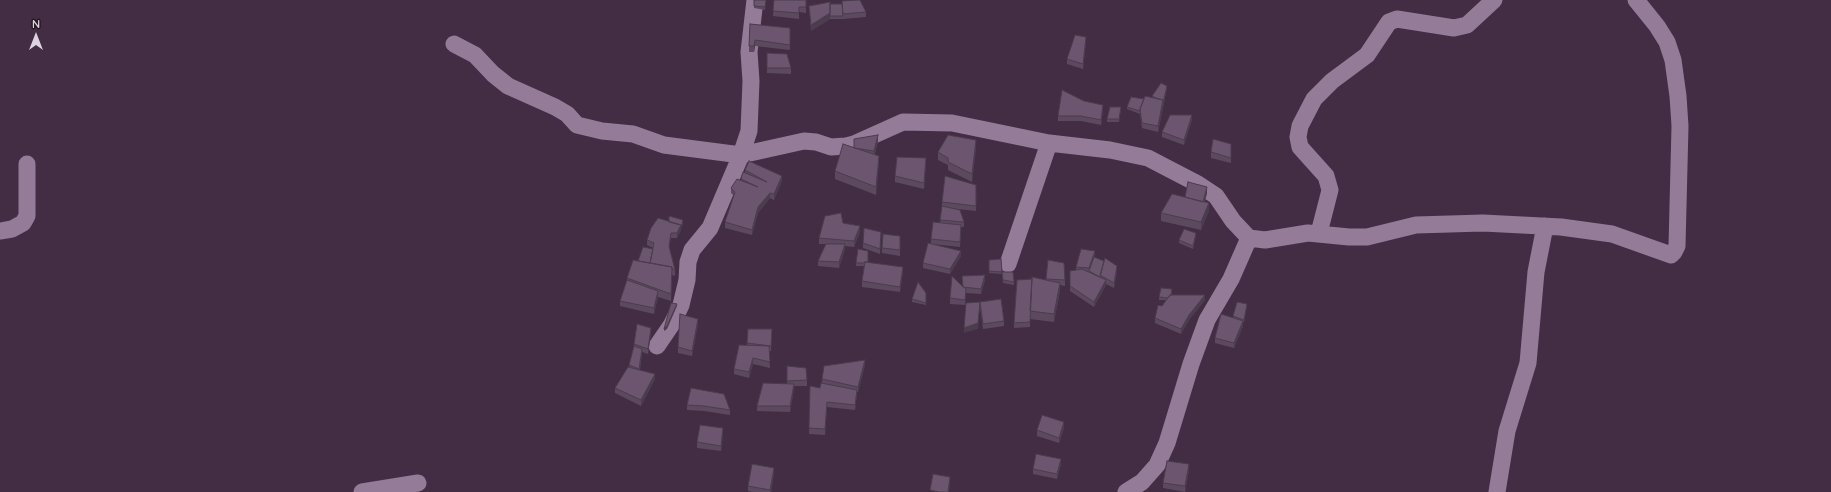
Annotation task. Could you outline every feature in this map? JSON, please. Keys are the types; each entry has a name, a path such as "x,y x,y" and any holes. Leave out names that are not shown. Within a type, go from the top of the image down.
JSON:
{"street":[{"path":"657,346 672,324 681,305 692,250 710,228 741,155 748,131 751,107 749,52 755,0"},
{"path":"1319,233 1330,190 1326,176 1300,147 1298,137 1300,126 1314,98 1332,81 1367,54 1389,22 1397,19 1454,28 1467,25 1494,0"},
{"path":"454,44 475,54 493,74 508,86 555,107 567,114 578,125 602,131 633,134 664,145 741,155 804,140 831,147 846,146 854,144 903,122 952,123 1048,143 1110,150 1148,158 1198,184 1216,196 1233,221 1249,238 1265,240 1295,234 1319,233 1349,237 1367,236 1416,225 1475,223 1545,226 1612,234 1671,255 1677,246 1680,126 1678,96 1673,60 1658,26 1636,0"},
{"path":"1008,264 1048,143"},
{"path":"0,230 12,229 18,226 23,223 27,216 27,164"},
{"path":"1497,492 1507,431 1528,363 1536,272 1545,226"},
{"path":"1126,492 1142,482 1157,465 1167,443 1191,364 1207,320 1231,279 1249,238"},
{"path":"362,492 418,483"}],"building":[{"path":"754,0 766,0 765,7 754,6"},
{"path":"774,0 806,0 806,7 799,7 799,13 773,11"},
{"path":"860,0 866,12 843,14 842,1"},
{"path":"830,2 830,13 811,25 809,6"},
{"path":"830,4 842,4 843,16 830,16"},
{"path":"750,24 790,28 790,45 755,40 754,46 749,46"},
{"path":"1075,35 1086,37 1083,64 1067,59"},
{"path":"767,53 787,54 791,68 767,68"},
{"path":"1161,83 1167,86 1163,103 1163,100 1152,96"},
{"path":"1062,90 1084,101 1103,105 1101,120 1081,116 1058,116"},
{"path":"1145,96 1163,100 1158,126 1142,123 1140,109"},
{"path":"1131,97 1144,99 1140,111 1127,107"},
{"path":"1110,107 1121,107 1119,119 1107,119"},
{"path":"1170,115 1192,115 1184,140 1162,132"},
{"path":"878,135 874,151 854,148 854,139"},
{"path":"948,135 976,140 972,174 948,162 948,158 938,152"},
{"path":"1213,139 1231,144 1231,158 1211,152"},
{"path":"843,144 879,156 876,187 835,171"},
{"path":"897,157 926,158 924,183 895,176"},
{"path":"749,161 782,176 774,194 770,193 758,207 752,230 725,222 735,192 731,188 737,179 758,187 741,179 743,172 767,182 745,170"},
{"path":"945,176 976,185 976,206 942,202"},
{"path":"1188,182 1207,187 1203,202 1185,197"},
{"path":"1172,194 1209,203 1201,222 1161,213"},
{"path":"942,206 960,210 964,222 940,220"},
{"path":"841,213 843,223 860,226 854,241 819,238 825,216"},
{"path":"669,216 683,220 681,228 681,225 669,222"},
{"path":"658,218 681,225 677,233 671,233 669,246 675,270 672,269 672,267 650,263 654,243 647,240 651,228"},
{"path":"933,222 961,225 960,242 931,239"},
{"path":"864,228 881,232 880,249 863,243"},
{"path":"1184,229 1196,233 1193,246 1179,240"},
{"path":"883,234 900,236 900,250 882,248"},
{"path":"928,243 961,251 950,269 923,263"},
{"path":"826,244 845,244 839,262 818,261"},
{"path":"643,247 653,249 650,263 638,261"},
{"path":"858,249 868,251 868,262 856,263"},
{"path":"1081,249 1095,251 1089,268 1076,267"},
{"path":"1094,257 1104,261 1100,277 1089,271"},
{"path":"1105,258 1117,266 1114,283 1100,275"},
{"path":"1001,259 1002,272 989,271 989,260"},
{"path":"633,260 672,267 671,294 627,278"},
{"path":"1048,260 1064,263 1065,280 1046,279"},
{"path":"865,262 903,267 900,287 862,281"},
{"path":"1082,269 1106,280 1094,302 1070,286 1070,271"},
{"path":"1002,272 1013,272 1014,282 1003,280"},
{"path":"985,275 981,289 963,287 962,276"},
{"path":"952,276 966,289 965,300 950,298"},
{"path":"1032,277 1060,283 1054,314 1030,311"},
{"path":"1032,279 1030,322 1014,323 1017,280"},
{"path":"627,280 658,291 654,308 620,301"},
{"path":"918,282 926,293 926,303 912,299"},
{"path":"1161,288 1172,289 1171,295 1168,298 1159,297"},
{"path":"1170,295 1205,295 1189,315 1181,329 1155,318 1158,305 1162,306"},
{"path":"1001,299 1004,321 983,324 980,302"},
{"path":"980,302 978,323 964,328 966,303"},
{"path":"1237,302 1247,304 1244,320 1233,316"},
{"path":"671,303 677,304 667,326 664,329"},
{"path":"680,314 698,319 692,351 678,347"},
{"path":"1221,314 1243,321 1234,343 1215,338"},
{"path":"637,324 651,328 648,349 634,344"},
{"path":"748,329 772,329 771,346 747,343"},
{"path":"739,345 769,346 770,362 753,358 749,372 734,369"},
{"path":"634,346 642,349 639,369 629,365"},
{"path":"865,360 858,387 822,379 824,366"},
{"path":"787,366 806,368 807,380 787,381"},
{"path":"628,367 655,374 641,400 615,388"},
{"path":"763,383 794,384 790,406 757,406"},
{"path":"821,383 857,390 855,405 827,402 825,429 809,428 810,386 820,388"},
{"path":"691,388 724,394 730,410 687,405"},
{"path":"1042,415 1064,422 1059,438 1037,430"},
{"path":"700,425 723,428 721,446 697,442"},
{"path":"1036,454 1061,459 1057,474 1033,469"},
{"path":"1167,461 1189,464 1185,486 1163,483"},
{"path":"752,464 774,468 770,490 748,486"},
{"path":"933,474 950,477 948,492 930,490"}]}
